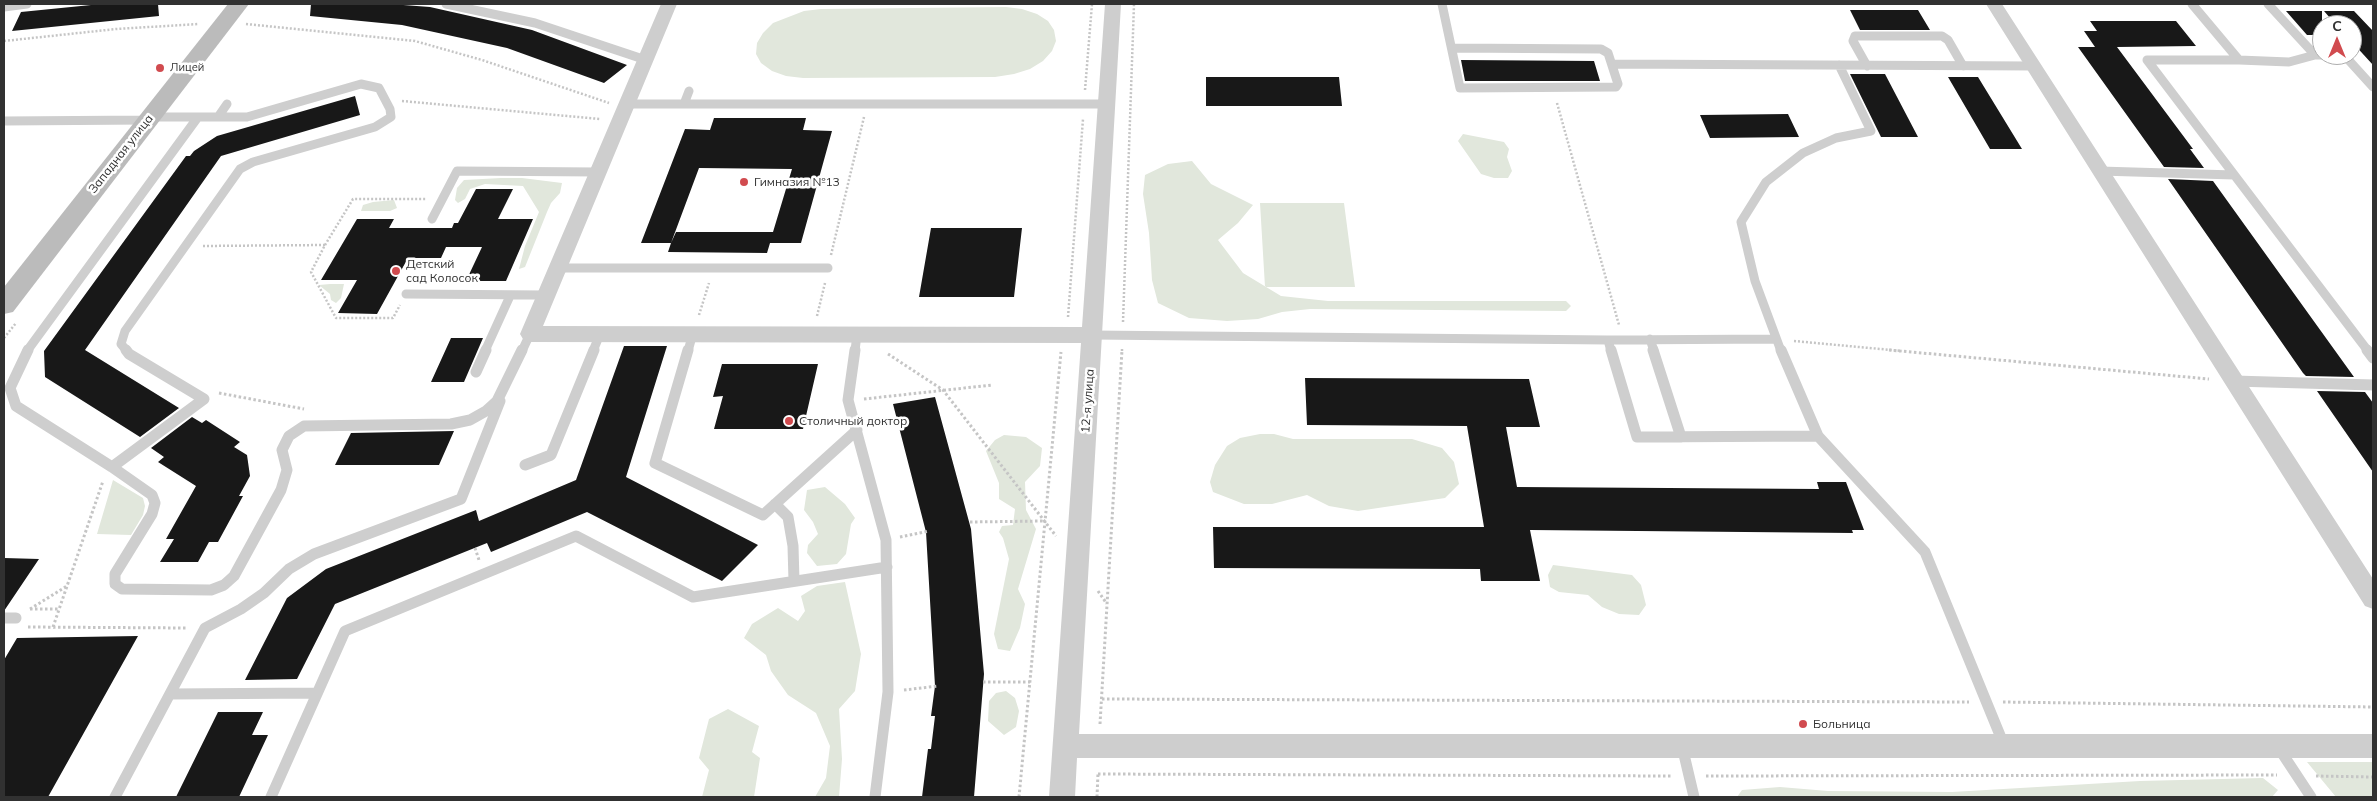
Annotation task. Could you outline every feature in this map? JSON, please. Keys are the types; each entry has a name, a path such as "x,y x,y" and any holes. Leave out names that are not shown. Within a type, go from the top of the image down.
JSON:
{"street":[{"name":"Западная улица","path":"4,305 239,4"},
{"path":"669,4 530,334 813,333 1014,341 1065,335 1092,335"},
{"name":"12-я улица","path":"1062,797 1113,4"},
{"path":"1994,4 2373,599"},
{"path":"1066,746 2373,746"}],"lane":[{"path":"4,7 27,4"},
{"path":"446,4 535,23 646,60"},
{"path":"1442,4 1460,88 1616,87 1618,84 1608,53 1593,48 1452,48"},
{"path":"2192,4 2239,60"},
{"path":"2268,4 2312,52"},
{"path":"1867,66 1854,42 1855,36 1942,36 1948,40 1963,66"},
{"path":"2312,57 2289,62 2147,60 2373,358"},
{"path":"1612,64 2033,66"},
{"path":"1839,65 1871,131 1836,138 1803,154 1766,182 1741,222 1755,281 1776,339 1818,436 1925,552 2005,746"},
{"path":"2353,65 2373,86"},
{"path":"4,121 247,117 361,84 379,88 391,117 375,127 253,162 240,169 125,331 121,344 129,354 204,399 112,467"},
{"path":"684,104 689,91"},
{"path":"218,117 226,104"},
{"path":"623,112 684,104 1106,104"},
{"path":"198,117 25,354 10,388 16,406 112,467 152,495 155,503 152,514 115,574 115,584 122,589 211,590 224,585 234,576 282,490 287,470 282,450 289,436 304,426 329,424 451,424 470,420 486,411 497,401 504,389"},
{"path":"432,219 457,171 598,172"},
{"path":"2100,171 2234,175"},
{"path":"557,268 828,268"},
{"path":"406,294 545,295"},
{"path":"476,372 510,296"},
{"path":"693,333 655,463 763,515 857,430"},
{"path":"115,797 205,628 241,609 264,592 289,569 314,554 461,499 504,389 530,334"},
{"path":"525,466 551,455 600,334"},
{"path":"857,334 848,400 886,540 888,692 875,797"},
{"path":"1092,335 1608,340 1776,339"},
{"path":"1650,339 1681,437"},
{"path":"1608,340 1637,437 1818,436"},
{"path":"2234,381 2373,386"},
{"path":"775,504 788,517 793,546 794,581"},
{"path":"271,797 345,631 576,536 693,597 887,567"},
{"path":"4,618 16,618"},
{"path":"170,694 317,693"},
{"path":"1682,746 1694,797"},
{"path":"2278,746 2311,797"}],"path":[{"path":"1020,797 1044,521 1065,335 1092,4"},
{"path":"1097,797 1122,335 1134,4"},
{"path":"4,41 116,29 223,24 350,33 415,42 482,60 603,102 623,112"},
{"path":"1553,88 1623,340"},
{"path":"384,100 623,112"},
{"path":"813,333 867,104"},
{"path":"406,294 393,318 336,318 310,272 353,199 443,199"},
{"path":"185,246 325,245"},
{"path":"693,333 714,268"},
{"path":"857,334 943,390 1077,562 1108,605"},
{"path":"1776,339 2234,381"},
{"path":"848,400 992,385"},
{"path":"204,399 213,392 305,409"},
{"path":"53,627 106,472 112,467"},
{"path":"970,522 1044,521"},
{"path":"886,540 929,531"},
{"path":"30,609 67,586"},
{"path":"59,609 22,609 10,627 205,628"},
{"path":"983,682 1030,682"},
{"path":"888,692 938,686"},
{"path":"1102,699 1986,702 2373,707"},
{"path":"1098,774 1689,776 2297,775 2373,777"}],"shaded area":[{"path":"1006,7 1022,9 1037,14 1048,21 1054,30 1056,41 1052,51 1043,61 1030,69 1014,74 995,77 803,78 786,76 772,71 761,63 756,54 757,43 763,33 773,23 804,11 821,9"},
{"path":"1463,134 1504,142 1509,149 1507,157 1512,171 1508,178 1494,178 1481,174 1458,141"},
{"path":"1192,161 1211,184 1253,205 1238,223 1218,240 1243,273 1281,296 1328,301 1566,301 1571,306 1566,311 1310,309 1282,312 1258,319 1227,321 1189,318 1158,303 1152,280 1149,233 1143,194 1145,175 1168,164"},
{"path":"522,178 562,183 560,193 551,203 525,267 519,269 525,246 539,212 523,186 485,184 470,189 465,199 458,203 455,200 457,188 464,180"},
{"path":"394,200 397,208 390,211 361,211 363,205"},
{"path":"1260,203 1344,203 1355,287 1265,287"},
{"path":"344,284 341,298 336,303 331,300 330,294 319,285"},
{"path":"1260,434 1274,434 1293,439 1412,439 1442,448 1454,462 1459,484 1445,498 1358,511 1329,506 1307,495 1272,504 1244,504 1213,492 1210,482 1215,465 1227,446 1240,438"},
{"path":"1004,435 1026,437 1042,448 1040,466 1025,482 1026,510 1036,529 1018,589 1025,604 1020,628 1010,651 998,649 994,634 1009,559 1003,538 999,532 1002,526 1013,525 1015,509 999,499 999,483 986,451 995,440"},
{"path":"113,480 143,498 145,506 143,515 131,535 97,534"},
{"path":"825,487 845,504 855,518 851,524 846,554 837,564 817,566 807,553 808,545 818,534 813,522 804,510 807,490"},
{"path":"1553,565 1632,575 1641,585 1646,605 1639,615 1619,614 1602,607 1588,595 1559,592 1550,587 1548,575"},
{"path":"845,582 861,654 855,691 839,709 842,759 839,797 815,797 826,778 830,746 816,713 788,695 771,671 766,655 744,638 752,624 778,608 798,621 805,611 801,596 817,586"},
{"path":"1006,691 1015,698 1019,711 1016,727 1004,735 988,721 989,701 996,693"},
{"path":"728,709 759,726 752,752 760,758 754,797 702,797 709,770 699,758 709,719"},
{"path":"2307,762 2373,762 2373,797 2336,797"},
{"path":"2263,778 2278,790 2272,797 1737,797 1742,790 1780,787 1828,791 1952,792 2140,781"}],"building":[{"path":"101,4 158,4 159,16 12,31 21,12"},
{"path":"311,4 390,4 430,7 532,30 627,65 604,83 507,48 402,25 310,16"},
{"path":"1850,10 1918,10 1930,30 1860,30"},
{"path":"2286,11 2322,11 2322,15 2312,15 2312,35 2307,35"},
{"path":"2324,11 2354,11 2358,15 2327,15"},
{"path":"2362,19 2373,31 2373,65 2362,53"},
{"path":"2090,21 2176,21 2196,46 2117,47 2193,149 2190,149 2204,168 2164,167 2078,47 2095,47 2084,31 2097,31"},
{"path":"1461,60 1594,61 1600,81 1465,81"},
{"path":"1850,74 1885,74 1918,137 1881,137"},
{"path":"1206,77 1339,77 1342,106 1206,106"},
{"path":"1948,77 1978,77 2022,149 1990,149"},
{"path":"355,96 360,115 221,156 85,350 179,408 140,437 45,377 44,351 186,156 190,156 194,151 217,136"},
{"path":"1788,114 1799,137 1710,138 1700,115"},
{"path":"714,118 806,118 803,130 832,131 801,243 770,243 767,253 668,252 671,243 641,243 685,129 710,130","holes":["699,168 792,169 773,232 676,232 671,243"]},
{"path":"2168,179 2213,181 2354,377 2306,376 2303,373"},
{"path":"476,189 513,189 498,219 533,219 506,281 466,281 482,247 446,247 441,258 408,258 377,314 338,313 357,280 321,280 357,219 394,219 389,228 452,228 454,223 458,223"},
{"path":"931,228 1022,228 1014,297 919,297"},
{"path":"451,338 483,338 464,382 431,382"},
{"path":"624,346 667,346 626,477 758,545 722,581 587,512 491,552 487,543 335,604 297,679 245,680 287,598 326,569 476,510 479,521 576,480"},
{"path":"722,364 818,364 803,429 714,429 723,396 713,397"},
{"path":"1305,378 1529,379 1540,427 1506,427 1517,487 1819,489 1817,482 1846,482 1864,530 1852,530 1853,533 1530,530 1540,581 1481,581 1480,569 1214,568 1213,527 1484,527 1467,426 1307,425"},
{"path":"2317,391 2365,392 2373,403 2373,472"},
{"path":"935,397 971,529 984,674 974,797 922,797 928,749 931,749 935,716 931,716 935,686 926,532 893,404"},
{"path":"192,417 202,423 206,420 240,442 234,447 247,455 250,476 239,496 243,496 218,542 209,542 198,562 160,562 174,539 166,539 196,486 158,462 164,457 151,448"},
{"path":"454,431 439,465 335,465 351,433"},
{"path":"4,558 39,559 4,611"},
{"path":"138,636 48,797 4,797 4,660 17,638"},
{"path":"218,712 263,712 252,735 268,735 239,797 176,797"}],"place":[{"name":"Лицей","path":"160,68"},
{"name":"Гимназия №13","path":"744,182"},
{"name":"Детский сад Колосок","path":"396,271"},
{"name":"Столичный доктор","path":"789,421"},
{"name":"Больница","path":"1803,724"}]}
